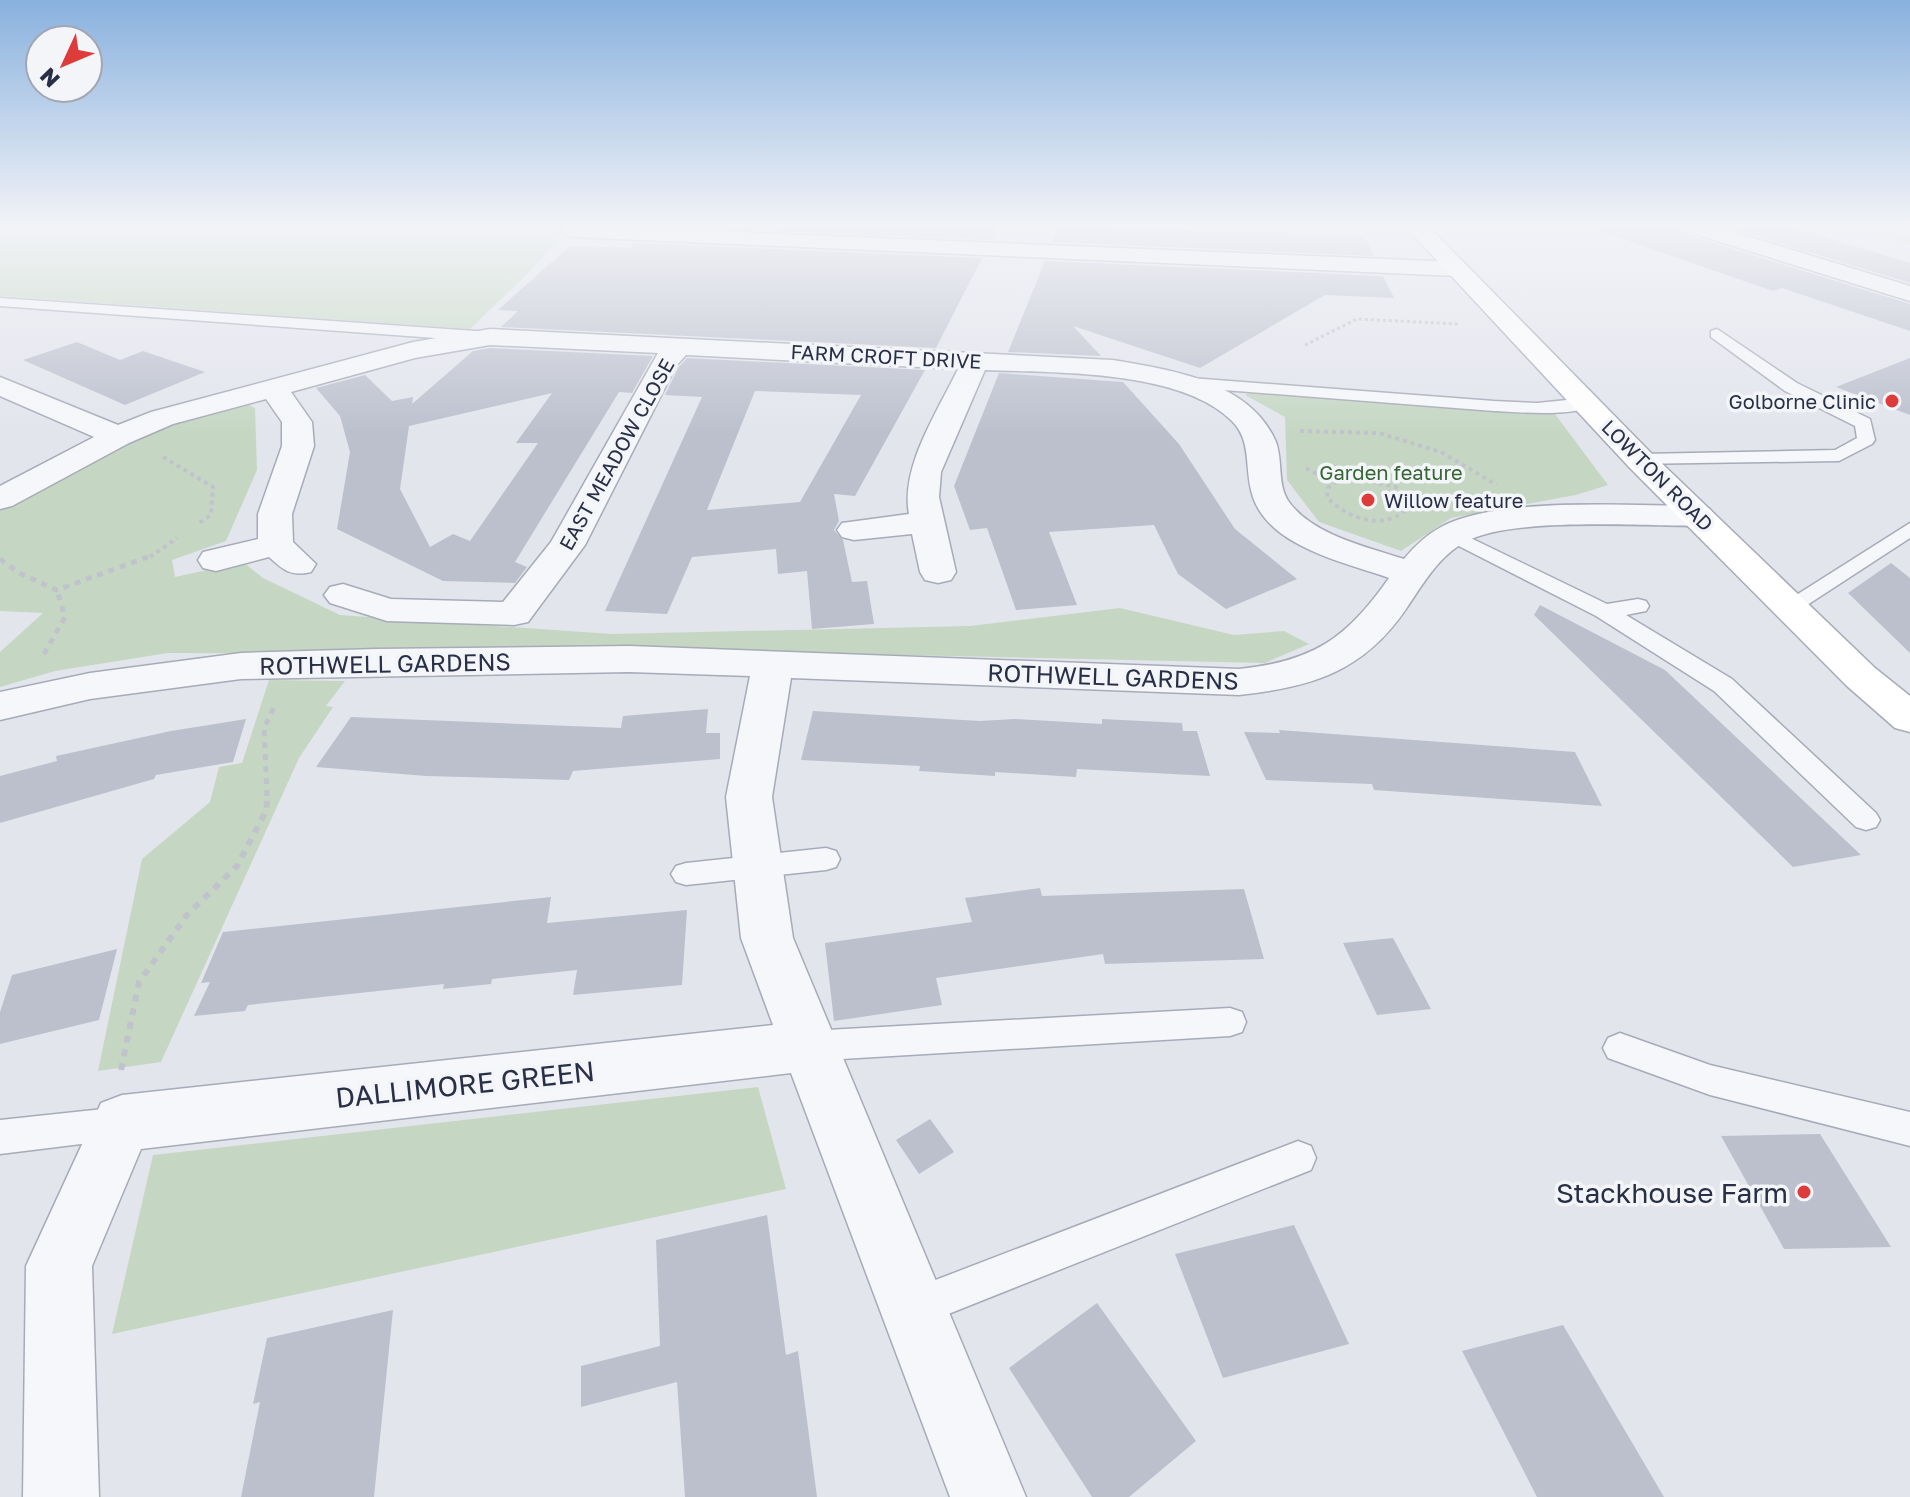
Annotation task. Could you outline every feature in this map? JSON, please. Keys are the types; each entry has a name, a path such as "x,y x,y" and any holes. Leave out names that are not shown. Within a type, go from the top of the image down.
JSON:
{"main road":[{"name":"LOWTON ROAD","path":"1482,295 1640,460 1861,677 1910,718"}],"street":[{"name":"FARM CROFT DRIVE","path":"0,499 118,436 162,418 413,350 490,337 1113,368 1178,382 1232,406 1257,433"},
{"name":"EAST MEADOW CLOSE","path":"343,595 387,610 514,614 567,545 664,363 679,346"},
{"path":"938,572 922,497 925,472 975,361"},
{"path":"0,386 118,436"},
{"path":"216,560 287,554 275,514 298,442 297,422 273,387"},
{"path":"1257,433 1262,445 1267,494 1274,507 1290,522 1312,536 1409,573"},
{"path":"1452,535 1498,522 1698,516"},
{"path":"854,530 928,522"},
{"name":"ROTHWELL GARDENS","path":"10,703 90,686 241,666 295,664 629,659 1225,681 1274,679 1302,671 1347,650 1369,632 1409,573 1452,535"},
{"path":"773,664 749,797 767,938 988,1497"},
{"name":"DALLIMORE GREEN","path":"122,1123 808,1046"},
{"path":"61,1497 59,1266 122,1123"}],"lane":[{"path":"0,302 490,337"},
{"path":"1640,460 1839,455 1866,440 1864,423 1791,387 1717,334"},
{"path":"1178,382 1494,406 1537,408 1587,403"},
{"path":"1790,606 1910,529"},
{"path":"1452,535 1604,611 1723,685 1866,820"},
{"path":"1604,611 1638,606"},
{"path":"686,874 826,859"},
{"path":"808,1046 1230,1022"},
{"path":"1620,1048 1710,1080 1910,1129"},
{"name":"DALLIMORE GREEN","path":"0,1137 122,1123"},
{"path":"913,1308 1298,1158"}],"path":[{"path":"1305,345 1357,319 1513,327"},
{"path":"1257,433 1326,429 1379,433 1441,452 1493,480 1525,520"},
{"path":"0,559 19,573 57,590 150,557 211,515 213,487 184,467 154,453"},
{"path":"1355,478 1394,486 1403,492 1410,506 1399,517 1372,519 1343,512 1330,502 1328,488 1334,483 1355,478"},
{"path":"10,703 65,617 57,590"},
{"path":"122,1123 121,1062 139,982 187,915 237,866 267,809 264,728 295,664"}],"green space":[{"path":"0,295 505,295 470,329"},
{"name":"Garden feature","path":"1255,391 1555,414 1608,485 1576,495 1451,518 1401,551 1319,522 1287,480 1285,417 1245,395"},
{"path":"239,400 255,408 257,470 226,541 172,560 175,577 243,562 263,578 340,615 612,634 970,626 1120,608 1234,635 1284,631 1309,644 1265,663 856,654 168,653 55,671 0,687 0,652 43,613 0,611 0,508 145,433"},
{"path":"269,680 345,681 326,706 333,707 299,758 161,1062 98,1071 142,859 210,802 219,767 242,763"},
{"path":"758,1087 786,1189 112,1334 153,1155"}],"building":[{"path":"515,295 963,295 936,348 501,327 518,311 498,310"},
{"path":"1031,295 1392,295 1394,298 1325,295 1200,368 1073,326 1101,356 1008,352"},
{"path":"1802,295 1881,295 1910,304 1910,331"},
{"path":"77,342 120,360 143,351 205,372 125,405 23,360"},
{"path":"490,348 653,356 632,393 619,392 515,562 527,567 515,583 443,581 337,529 350,452 340,416 316,388 365,375 392,401 413,397 412,404 473,351","holes":["552,393 516,443 538,443 470,541 453,534 430,547 400,489 409,426"]},
{"path":"687,358 925,370 855,496 834,494 839,521 834,530 843,540 852,582 867,581 874,624 812,629 807,571 778,574 776,549 692,557 667,614 605,611 702,397 665,395 678,368","holes":["755,391 861,395 800,502 707,510"]},
{"name":"Golborne Clinic","path":"1910,358 1910,415 1836,387"},
{"path":"999,373 1123,382 1179,444 1235,529 1297,579 1226,609 1178,574 1154,525 1049,532 1077,605 1016,610 987,528 970,530 954,486"},
{"path":"1891,563 1910,578 1910,653 1848,593"},
{"path":"1540,605 1665,670 1861,855 1793,867 1534,615"},
{"path":"708,709 706,733 720,733 720,759 573,771 569,780 426,776 316,767 351,717 621,728 623,716"},
{"path":"813,711 980,721 1014,719 1102,724 1102,719 1182,723 1183,731 1197,731 1210,776 1077,769 1076,777 995,772 995,776 919,771 920,766 801,760"},
{"path":"246,719 233,762 156,775 154,779 0,823 0,776 57,761 56,756 171,731"},
{"path":"1279,730 1575,752 1602,806 1374,790 1372,784 1266,780 1244,732 1280,733"},
{"path":"1040,888 1042,896 1244,889 1264,959 1105,964 1103,954 936,978 942,1005 834,1021 825,943 972,922 965,898"},
{"path":"551,897 547,923 687,910 682,985 573,995 577,970 492,979 491,984 443,989 444,984 248,1005 245,1011 194,1016 210,982 201,983 223,932"},
{"path":"1393,938 1431,1009 1377,1015 1343,943"},
{"path":"117,949 99,1020 0,1044 0,1012 12,975"},
{"path":"930,1119 954,1152 919,1174 896,1140"},
{"name":"Stackhouse Farm","path":"1820,1134 1891,1247 1784,1249 1721,1136"},
{"path":"767,1215 786,1355 798,1351 817,1497 685,1497 677,1382 581,1407 581,1366 660,1346 656,1240"},
{"path":"1294,1225 1349,1344 1223,1378 1175,1254"},
{"path":"1097,1303 1196,1441 1129,1497 1092,1497 1009,1368"},
{"path":"393,1310 374,1497 241,1497 260,1402 253,1404 267,1338"},
{"path":"1563,1325 1664,1497 1537,1497 1462,1351"}],"place":[{"name":"Golborne Clinic","path":"1892,401"},
{"name":"Willow feature","path":"1368,500"},
{"name":"Stackhouse Farm","path":"1804,1192"}]}
